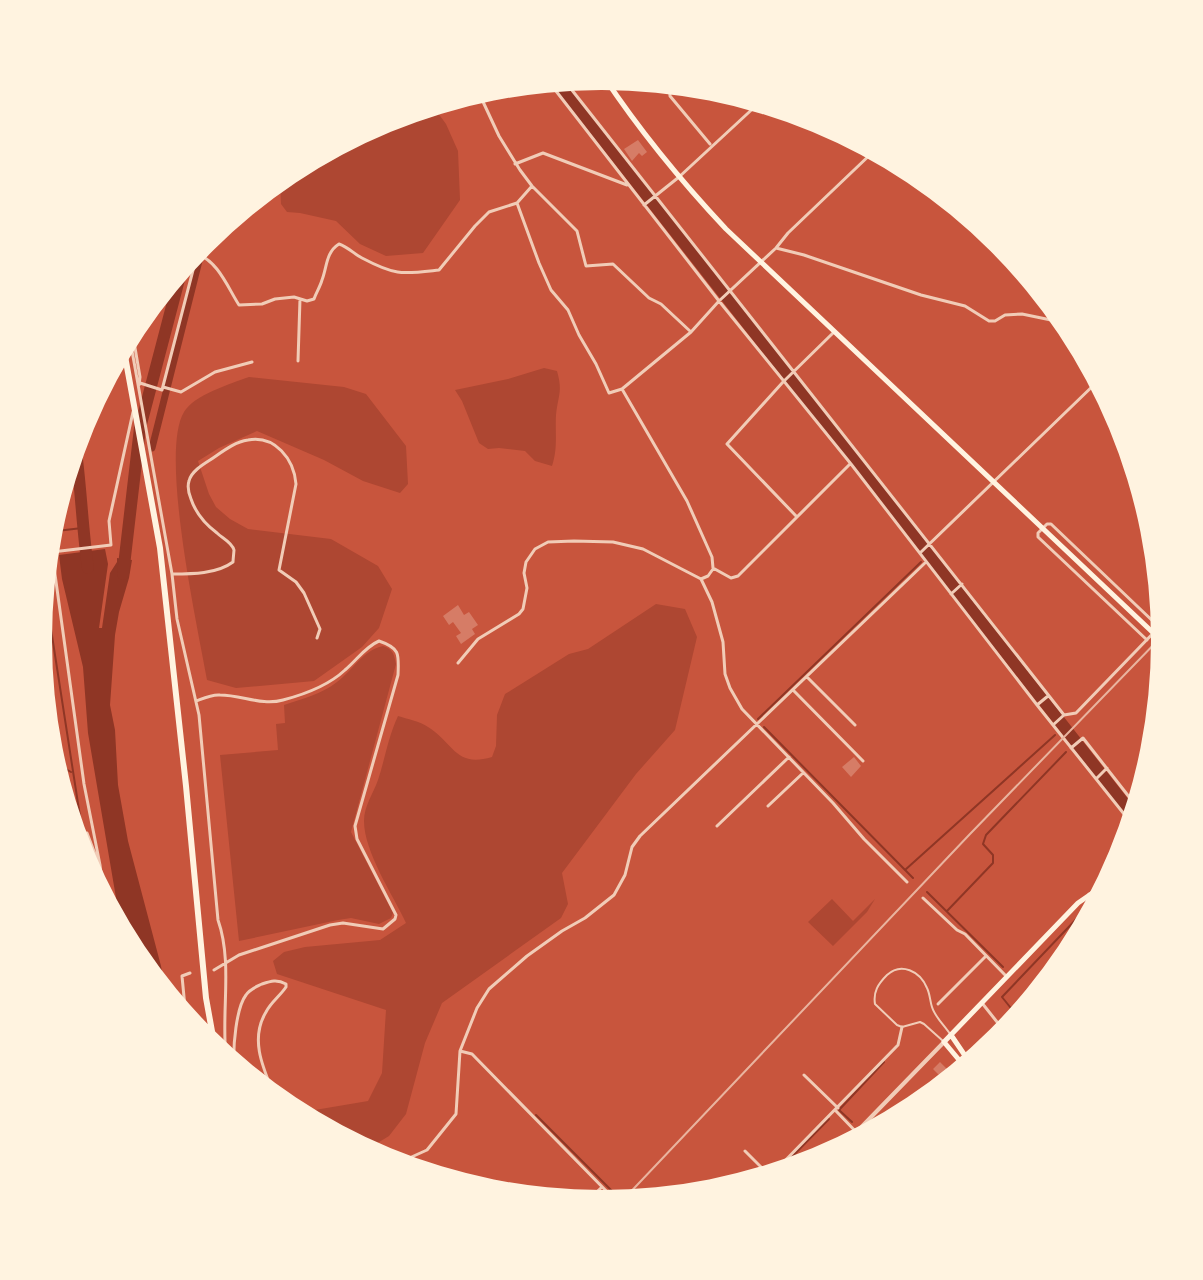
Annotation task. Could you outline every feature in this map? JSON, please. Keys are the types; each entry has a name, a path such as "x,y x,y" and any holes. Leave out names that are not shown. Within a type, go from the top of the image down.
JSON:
{"highway":[{"path":"127,364 164,547 208,1023"},
{"path":"206,998 211,1027"}],"main road":[{"path":"613,91 679,177 726,229 1151,631"},
{"path":"958,1058 944,1042 1087,896"},
{"path":"951,1035 963,1053"}],"street":[{"path":"573,92 1064,716"},
{"path":"557,93 1123,813"},
{"path":"670,95 711,146"},
{"path":"484,103 515,164 532,186 577,231 586,266 613,264 691,332"},
{"path":"645,204 750,111"},
{"path":"515,164 543,153 628,185"},
{"path":"517,203 551,290 568,310 609,393 622,389 691,332 866,159"},
{"path":"206,258 239,305 294,297 307,301 314,299 328,256 339,244 391,272 406,274 439,270 489,212 517,203 532,186"},
{"path":"776,248 965,306 989,321 1005,315 1022,314 1047,319"},
{"path":"163,388 193,272"},
{"path":"298,361 300,299"},
{"path":"797,517 727,444 833,333"},
{"path":"60,551 111,545 109,521 141,383 134,352"},
{"path":"133,353 164,547 172,574 177,619 196,701 202,743 218,920 225,964 224,1039"},
{"path":"141,383 181,392 215,372 252,362"},
{"path":"622,389 687,501 712,557 711,573 701,579"},
{"path":"921,553 1090,389"},
{"path":"820,425 827,418"},
{"path":"172,574 193,574 226,567 233,562 234,549 229,542 203,521 194,509 188,491 189,480 229,447 251,439 268,442 283,451 295,471 296,484 279,570 296,582 304,593 320,629 317,638"},
{"path":"713,568 731,578 738,576 851,464"},
{"path":"1147,640 1038,537 1038,533 1051,524 1150,615"},
{"path":"458,663 478,639 523,609 527,588 524,573 526,562 535,549 548,542 574,541 613,542 643,549 701,579 712,602 723,642 725,674 742,709 907,882"},
{"path":"414,1156 427,1150 456,1114 460,1051 477,1008 489,989 527,956 606,903 625,875 636,841 926,562"},
{"path":"56,579 84,784 99,862"},
{"path":"952,593 961,585"},
{"path":"1054,724 1064,716 1076,713 1151,636"},
{"path":"196,701 218,694 265,702 304,694 321,688 345,671 370,645 379,641 392,645 399,656 398,675 355,826 357,839 396,915 395,919 383,929 343,923 330,925 239,955 214,970"},
{"path":"807,677 855,725"},
{"path":"793,690 863,761"},
{"path":"1038,704 1047,696"},
{"path":"1072,747 1083,738 1128,796"},
{"path":"717,826 789,757"},
{"path":"1097,778 1106,769"},
{"path":"768,806 803,772"},
{"path":"923,898 965,934 1007,977"},
{"path":"938,1004 986,956"},
{"path":"184,997 182,976 190,973"},
{"path":"234,1048 243,998 253,988 276,980 286,984 265,1012 257,1041 267,1076"},
{"path":"982,1003 997,1022"},
{"path":"789,1156 898,1045 902,1027"},
{"path":"867,1121 944,1042"},
{"path":"460,1051 472,1054 605,1190"},
{"path":"804,1075 853,1129"},
{"path":"745,1151 760,1166"},
{"path":"599,1190 602,1187"}],"lane":[{"path":"944,1042 920,1022 902,1027 897,1025 875,1004 875,990 882,980 895,969 914,972 926,984 934,1012 951,1035"}],"shaded area":[{"path":"440,115 458,151 460,200 423,253 386,256 360,244 336,221 287,212 281,204 281,194 327,164 391,132"},
{"path":"544,368 557,371 560,384 552,466 535,461 525,451 488,449 479,443 455,390"},
{"path":"249,377 344,387 366,394 406,446 408,484 400,493 363,481 257,431 198,461 216,507 230,519 248,529 331,539 378,566 392,589 379,628 362,647 314,681 236,688 207,680 178,501 177,433 184,412 196,400"},
{"path":"105,549 108,564 99,628 102,628 110,573 117,558 132,560 115,635 110,705 115,730 118,785 128,841 161,969 116,895 88,733 83,667 59,555"},
{"path":"656,604 685,609 697,637 675,730 636,774 562,873 568,904 561,918 442,1003 425,1043 406,1114 389,1136 379,1142 317,1110 368,1101 382,1073 386,1010 277,974 273,961 284,952 305,947 380,940 406,923 374,860 364,821 398,716 425,725 462,757 480,760 492,757 496,746 497,715 505,694 569,654 588,649"},
{"path":"383,646 392,652 396,664 351,832 393,913 391,918 379,924 351,918 239,941 220,755 278,750 276,724 285,723 284,705 331,686 364,656"},
{"path":"832,899 853,921 875,899 867,912 833,946 808,922"}],"building":[{"path":"638,140 647,152 642,156 639,153 632,161 624,149"},
{"path":"458,605 464,615 469,612 478,625 472,629 475,634 461,644 456,636 461,633 453,622 449,625 443,616"},
{"path":"854,757 861,766 851,777 842,767"},
{"path":"940,1062 946,1068 938,1074 933,1069"}],"waterway":[{"path":"566,92 1125,805"},
{"path":"152,448 197,268"},
{"path":"123,574 140,428 175,294"},
{"path":"78,473 88,568"},
{"path":"64,530 82,528"},
{"path":"758,719 921,562"},
{"path":"52,636 79,810"},
{"path":"764,727 913,878"},
{"path":"905,870 1055,735"},
{"path":"1073,744 1076,741"},
{"path":"947,911 993,863 993,855 983,844 986,835 1066,752"},
{"path":"927,892 1003,967"},
{"path":"1010,1007 1002,997 1071,925"},
{"path":"839,1110 884,1062"},
{"path":"839,1110 852,1122"},
{"path":"536,1115 611,1190"},
{"path":"794,1154 829,1119"}],"railway":[{"path":"634,1188 1151,648"}]}
